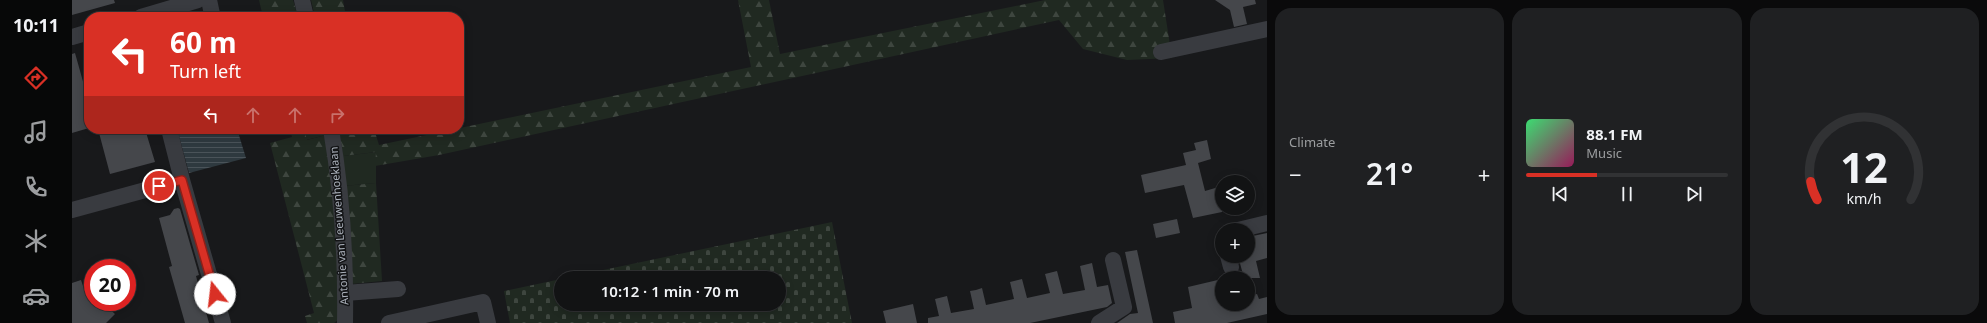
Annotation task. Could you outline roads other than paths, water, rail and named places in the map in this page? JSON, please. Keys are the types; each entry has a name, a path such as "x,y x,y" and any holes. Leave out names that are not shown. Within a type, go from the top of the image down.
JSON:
{"street":[{"path":"158,12 198,0"},
{"path":"302,0 305,12"},
{"path":"1161,52 1267,29"},
{"path":"72,37 84,33"},
{"path":"170,134 223,323"},
{"name":"Antonie van Leeuwenhoeklaan","path":"332,134 337,168 345,293 345,323"},
{"path":"72,210 182,180"},
{"path":"1255,226 1267,223"},
{"path":"1099,323 1124,307 1113,260"},
{"path":"345,293 398,289"},
{"path":"389,323 483,302 488,323"}]}
